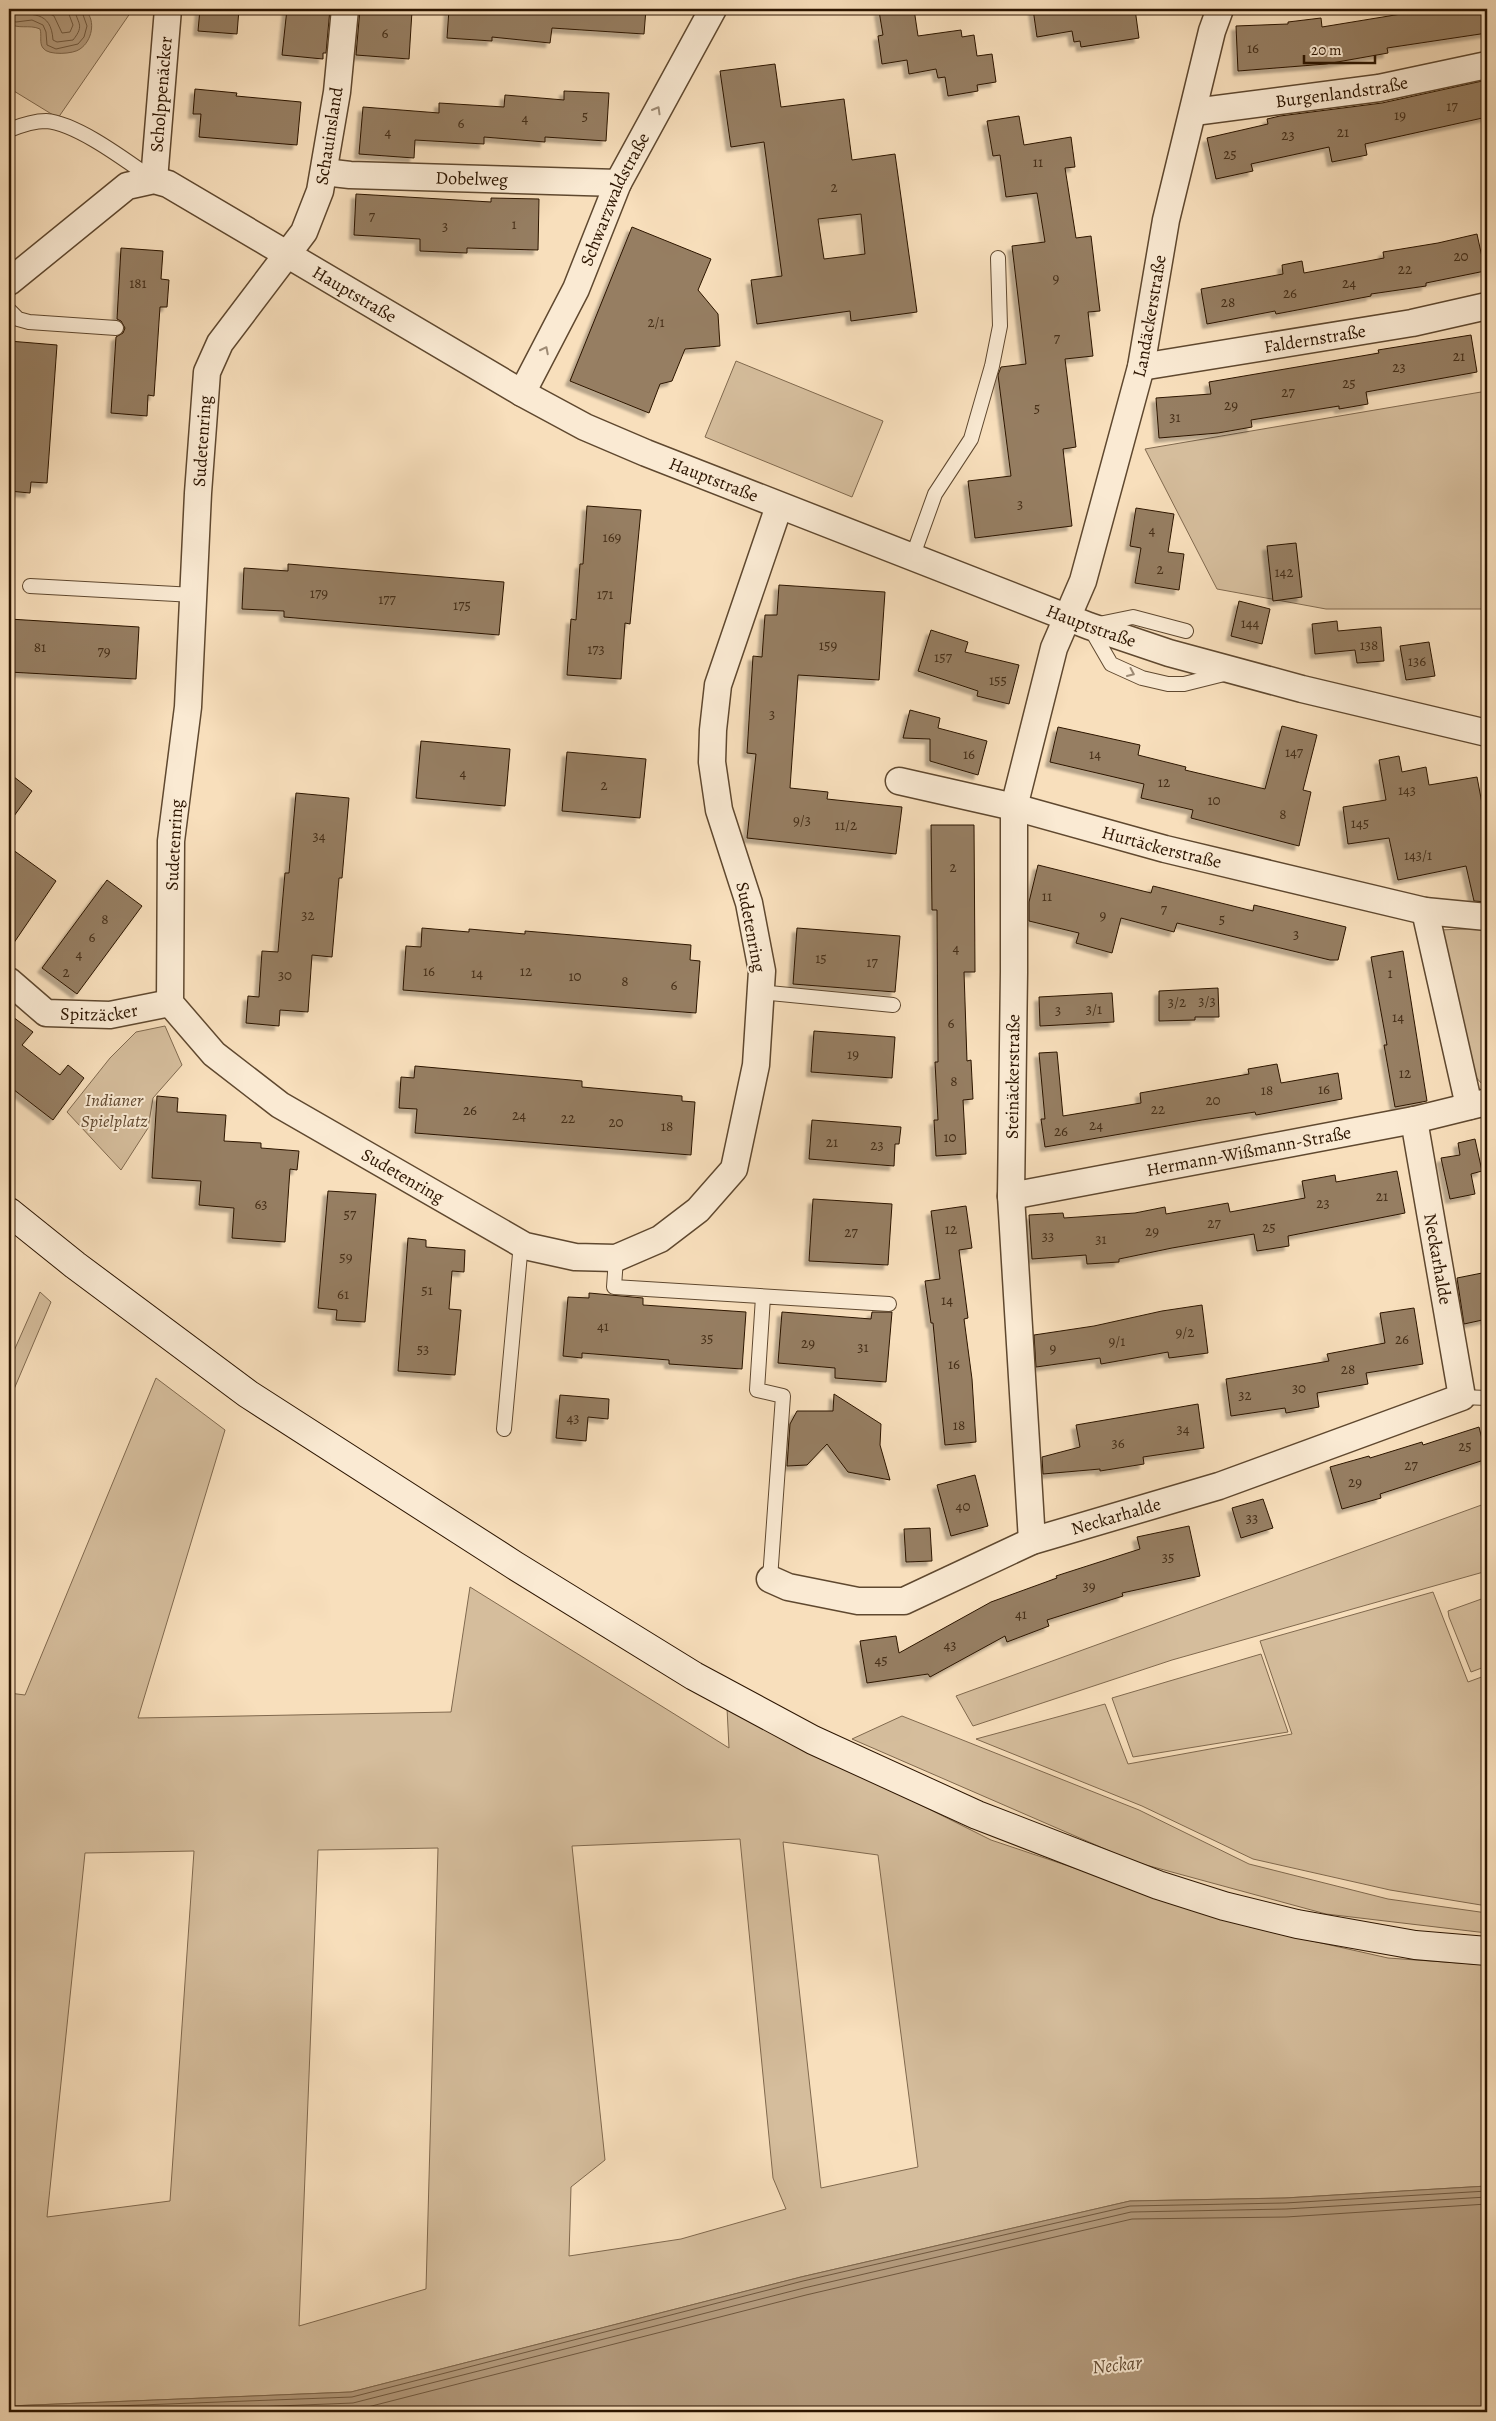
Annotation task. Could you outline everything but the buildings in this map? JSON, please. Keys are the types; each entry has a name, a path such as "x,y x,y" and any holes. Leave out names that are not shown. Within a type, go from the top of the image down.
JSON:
{"main road":[{"path":"9,1212 75,1265 248,1394 514,1565 694,1676 812,1740 977,1815 1158,1886 1224,1906 1297,1924 1415,1945 1487,1951"}],"street":[{"name":"Scholppenäcker","path":"154,180 168,9"},
{"name":"Schauinsland","path":"288,255 304,232 324,172 337,92 345,9"},
{"name":"Landäckerstraße","path":"1078,623 1084,581 1141,367 1166,220 1194,112 1212,31 1220,9"},
{"name":"Schwarzwaldstraße","path":"522,393 576,289 618,183 703,14"},
{"name":"Burgenlandstraße","path":"1194,112 1379,88 1487,65"},
{"name":"Dobelweg","path":"324,172 360,176 618,183"},
{"name":"Hauptstraße","path":"154,180 183,191 522,393 585,427 628,446 1078,623 1169,653 1487,733"},
{"path":"9,282 127,186 154,180"},
{"name":"Sudetenring","path":"288,255 220,343 207,372 188,708 171,841 170,1003 214,1054 280,1105 521,1243 575,1258 616,1258 660,1239 698,1210 734,1169 756,1065 762,971 749,903 719,810 712,762 718,684 779,506"},
{"name":"Faldernstraße","path":"1141,367 1412,323 1487,306"},
{"name":"Steinäckerstraße","path":"1032,1541 1011,1196 1014,807 1054,648 1078,623"},
{"name":"Hurtäckerstraße","path":"900,781 1014,807 1166,850 1425,911 1487,917"},
{"path":"1425,911 1478,1104"},
{"name":"Spitzäcker","path":"9,981 46,1013 110,1014 170,1003"},
{"name":"Hermann-Wißmann-Straße","path":"1011,1196 1414,1120 1478,1104"},
{"name":"Neckarhalde","path":"770,1579 788,1587 858,1601 904,1600 1032,1541 1219,1486 1475,1398 1414,1120"}],"lane":[{"path":"9,130 46,121 79,132 114,152 154,180"},
{"path":"912,558 935,494 971,439 987,384 1000,326 998,258"},
{"path":"9,310 18,319 29,322 116,328"},
{"path":"30,586 194,594"},
{"path":"1078,623 1133,617 1186,631"},
{"path":"760,992 892,1005"},
{"path":"504,1429 521,1243"},
{"path":"616,1258 614,1287 889,1304"},
{"path":"763,1297 757,1390 783,1396 770,1579"}],"green space":[{"path":"9,9 133,9 58,118 9,88"},
{"path":"736,361 883,421 852,497 705,437"},
{"path":"1487,391 1487,609 1326,609 1217,589 1145,449"},
{"path":"1487,928 1487,1084 1482,1084 1474,1075 1440,930"},
{"name":"Indianer Spielplatz","path":"165,1026 182,1065 153,1098 148,1128 121,1170 67,1112 110,1058 136,1032"},
{"path":"40,1292 51,1302 9,1401 9,1362"},
{"path":"156,1378 225,1430 138,1718 451,1712 470,1587 729,1748 727,1708 991,1840 1250,1927 1388,1958 1487,1965 1487,2186 1285,2198 1130,2201 801,2277 351,2392 9,2406 9,1693 25,1695","holes":["740,1839 773,2178 786,2209 681,2239 569,2256 571,2187 605,2160 572,1846","783,1842 878,1855 918,2167 821,2188","438,1848 426,2289 299,2326 318,1850","194,1851 170,2201 47,2217 85,1853"]},
{"path":"1487,1503 1487,1571 1172,1660 973,1726 956,1696"},
{"path":"1433,1592 1468,1682 1487,1675 1487,1906 1390,1890 1253,1859 1142,1806 976,1739 1105,1704 1128,1764 1292,1734 1260,1641"},
{"path":"1487,1597 1487,1666 1471,1672 1448,1611"},
{"path":"1261,1654 1288,1732 1133,1757 1112,1698"},
{"path":"902,1716 1139,1810 1249,1864 1388,1899 1487,1913 1487,1933 1326,1914 1135,1862 852,1739"}],"water":[{"path":"9,9 86,11 92,25 90,36 77,51 61,53 46,51 42,46 40,29 12,25 9,23"},
{"name":"Neckar","path":"1487,2186 1487,2412 9,2412 9,2406 351,2392 801,2277 1130,2201 1285,2198"}]}
